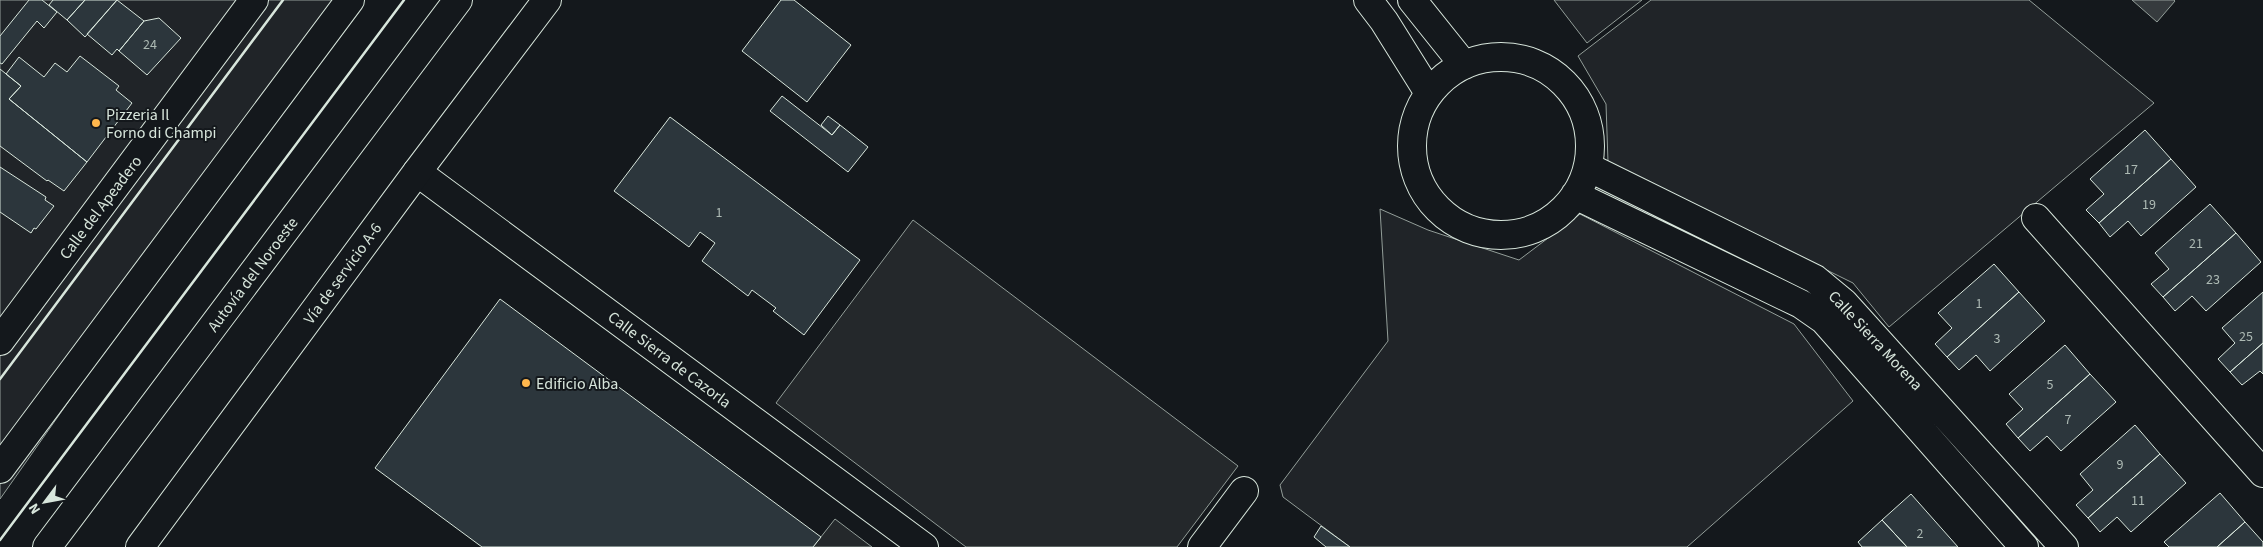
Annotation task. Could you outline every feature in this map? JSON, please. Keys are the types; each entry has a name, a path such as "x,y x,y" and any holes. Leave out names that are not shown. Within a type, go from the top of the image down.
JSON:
{"main road":[{"name":"Calle del Apeadero","path":"0,341 254,0"},
{"path":"0,469 350,0"},
{"name":"Autovía del Noroeste","path":"47,547 458,0"},
{"name":"Vía de servicio A-6","path":"140,547 417,172 547,0"},
{"path":"1368,0 1384,21 1429,93"},
{"path":"1412,0 1464,65"},
{"path":"1492,58 1520,59 1546,70 1568,87 1583,111 1590,139 1588,167 1575,195 1557,216 1532,230 1504,236 1476,232 1450,220 1429,200 1416,174 1411,147 1416,118 1429,93 1445,77 1464,65 1492,58"},
{"name":"Calle Sierra Morena","path":"1588,167 1815,280 1837,297 2064,547"},
{"name":"Calle Sierra de Cazorla","path":"417,172 924,547"},
{"name":"Calle Sierra Morena","path":"1575,195 1801,304 1824,320 2024,547"},
{"path":"2036,218 2263,473"},
{"path":"1202,547 1244,491"}],"shaded area":[{"path":"0,0 351,0 0,499"},
{"path":"1554,0 1642,0 1587,43"},
{"path":"1651,0 2029,0 2154,103 1889,327 1853,283 1608,162 1606,104 1578,56"},
{"path":"2132,0 2174,0 2175,1 2157,22"},
{"path":"1380,209 1428,230 1519,260 1580,214 1794,324 1853,401 1687,547 1350,547 1283,497 1280,485 1388,341"},
{"path":"913,220 1238,466 1177,547 966,547 776,403"},
{"path":"835,519 872,547 813,547"}],"building":[{"path":"29,0 42,0 57,12 44,28 37,21 2,64 0,63 0,36"},
{"path":"53,0 85,0 67,20 49,5"},
{"path":"85,0 117,0 85,37 67,20"},
{"path":"117,0 144,21 119,51 117,49 112,55 87,34"},
{"path":"781,0 794,0 851,45 807,102 742,51"},
{"path":"159,18 181,38 147,75 119,51 144,21"},
{"path":"80,56 119,86 116,90 132,103 87,162 9,99 21,86 6,74 19,57 44,77 55,63 67,72"},
{"path":"0,69 21,86 9,99 87,162 64,191 47,181 0,146"},
{"path":"782,96 832,135 840,125 868,147 848,172 770,111"},
{"path":"828,116 840,125 832,135 821,125"},
{"path":"670,117 860,260 804,335 773,311 776,308 752,290 748,296 702,261 715,243 700,232 689,247 614,191"},
{"path":"2145,130 2171,159 2099,223 2086,210 2104,194 2090,179"},
{"path":"2171,159 2196,187 2141,236 2128,221 2110,237 2099,223"},
{"path":"0,167 46,197 45,200 54,206 31,233 0,212"},
{"path":"2210,204 2236,233 2163,297 2151,284 2169,269 2155,253"},
{"path":"2236,233 2261,262 2206,311 2192,296 2175,311 2163,297"},
{"path":"1994,264 2019,292 1947,357 1935,344 1952,328 1938,313"},
{"path":"2019,292 2045,321 1990,371 1976,355 1959,370 1947,357"},
{"path":"2263,292 2263,343 2230,372 2218,359 2235,343 2222,328"},
{"name":"Edificio Alba","path":"500,299 821,537 813,547 482,547 375,468"},
{"path":"2263,343 2263,374 2260,371 2242,385 2230,372"},
{"path":"2065,345 2090,374 2018,438 2006,424 2023,409 2009,394"},
{"path":"2090,374 2116,402 2061,451 2047,436 2030,451 2018,438"},
{"path":"2135,425 2160,454 2088,518 2076,505 2093,490 2080,474"},
{"path":"2160,454 2186,483 2131,532 2117,517 2100,532 2088,518"},
{"path":"2220,493 2245,522 2217,547 2169,547 2164,542"},
{"path":"1911,494 1958,547 1907,547 1882,520"},
{"path":"1882,520 1907,547 1862,547 1858,542"},
{"path":"2245,522 2263,542 2263,547 2217,547"},
{"path":"1321,526 1350,547 1326,547 1314,537"}],"wall":[{"path":"0,379 283,0"},
{"path":"0,540 404,0"}],"place":[{"name":"Pizzeria Il Forno di Champi","path":"96,123"},
{"name":"Edificio Alba","path":"526,383"}]}
